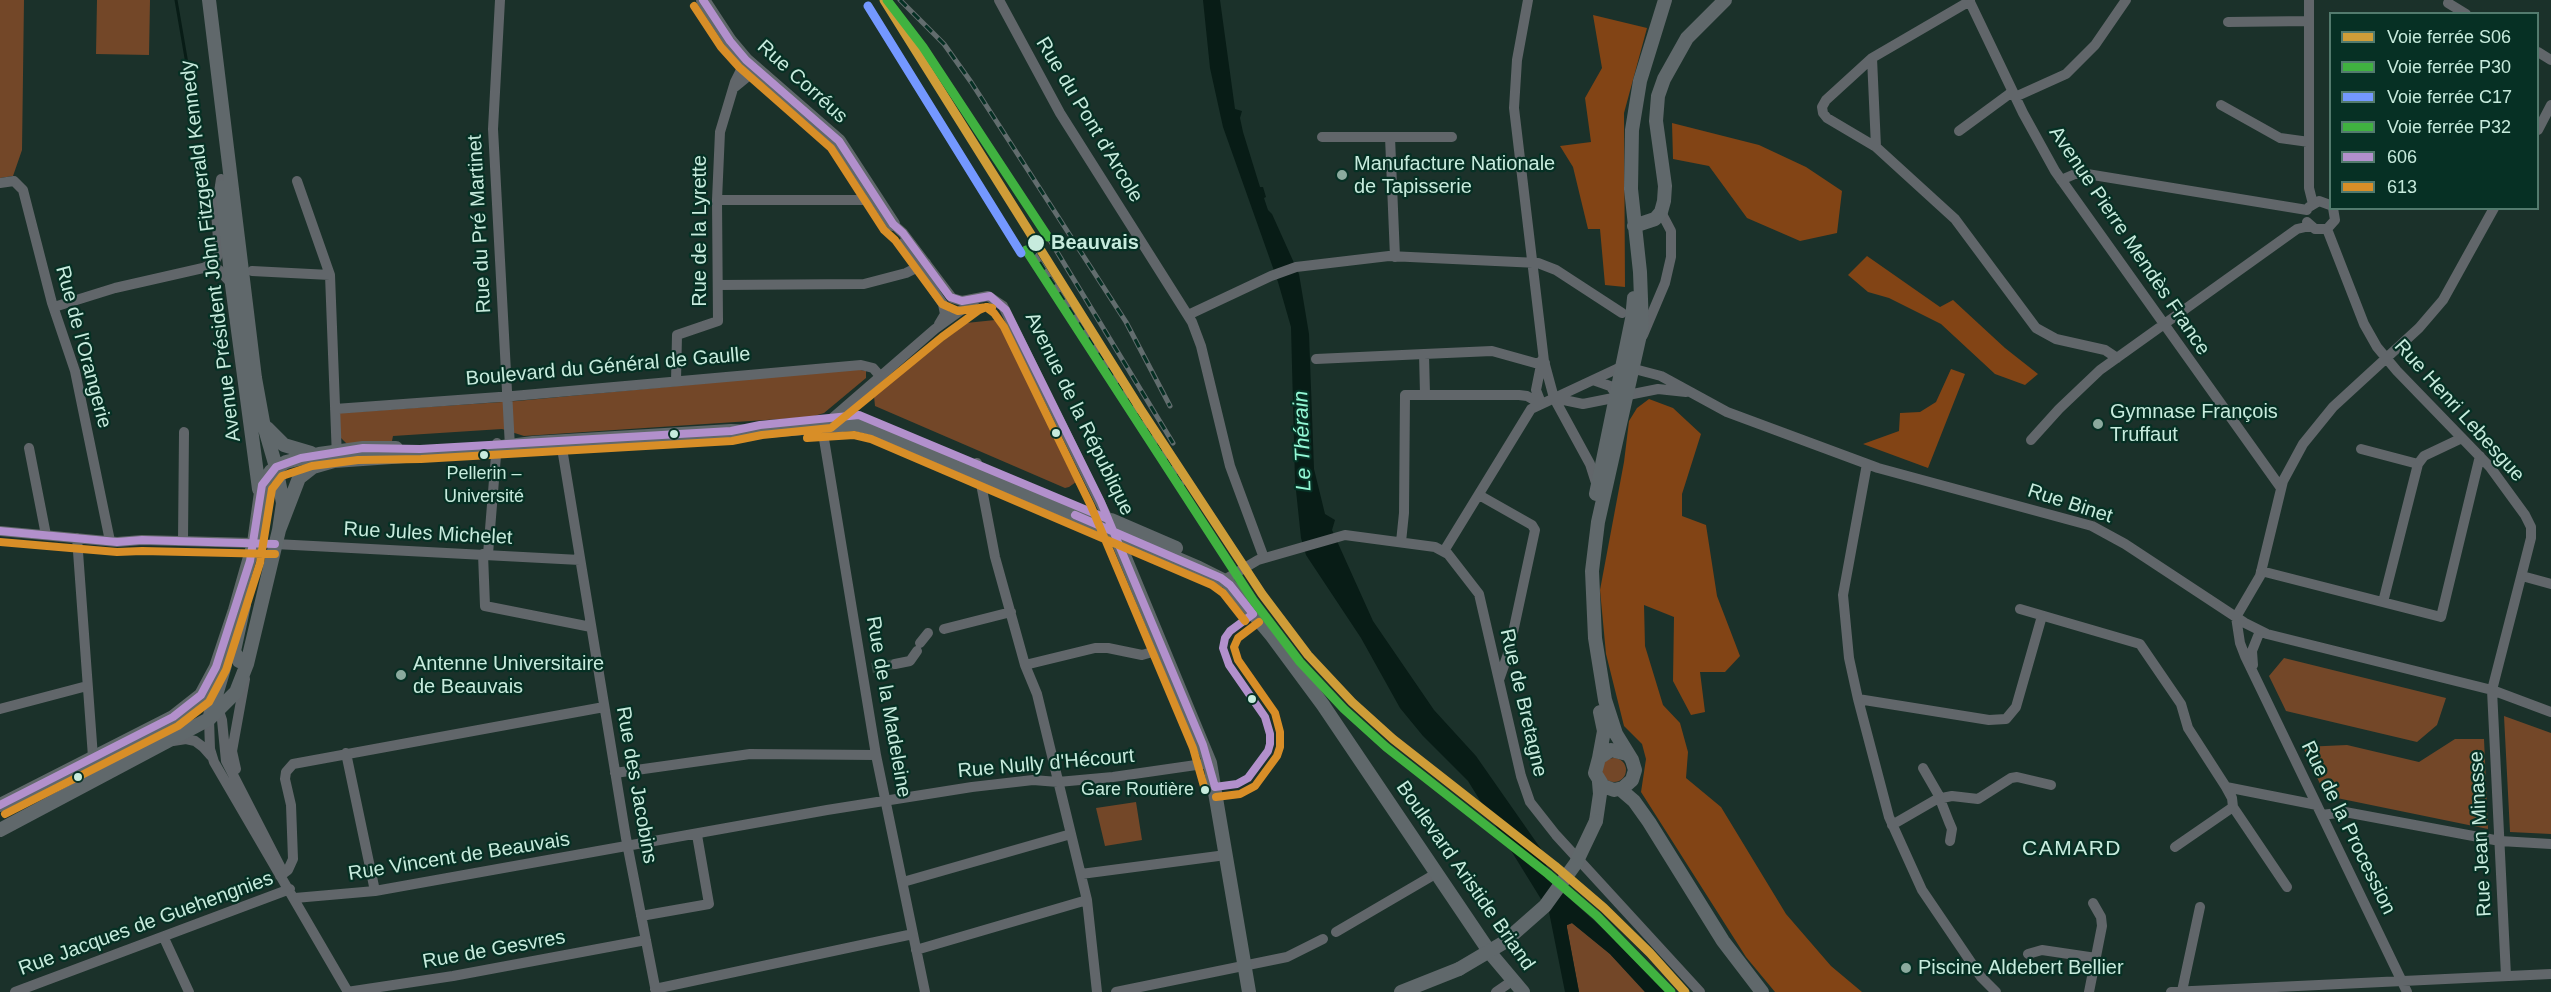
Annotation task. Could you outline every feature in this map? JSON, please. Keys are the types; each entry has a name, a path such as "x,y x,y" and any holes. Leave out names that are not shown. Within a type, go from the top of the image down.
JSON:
{"main road":[{"name":"Avenue Président John Fitzgerald Kennedy","path":"200,0 259,498"},
{"name":"Avenue Président John Fitzgerald Kennedy","path":"209,0 251,350 262,422 276,467 283,502 279,530"},
{"name":"Rue Corréus","path":"703,0 730,41 752,65 835,137 893,224"},
{"path":"1596,821 1600,794 1595,770 1604,731 1589,646 1586,596 1587,548 1597,486 1631,358 1635,232 1630,155 1634,116 1643,70 1665,0"},
{"path":"1635,232 1660,212 1664,201 1665,186 1656,122 1661,87 1671,64 1687,38 1725,0"},
{"path":"1620,396 1624,413 1598,522 1592,584 1595,638 1605,700 1613,729 1634,765 1633,778 1637,795 1649,822"},
{"path":"262,422 273,436 285,445 337,456 731,431 760,425 845,421 874,429 978,469 1111,525 1217,566 1227,578"},
{"path":"0,805 173,717 201,695 214,674 250,561 259,498 264,480 276,467 319,454"},
{"path":"0,830 156,746 214,711 239,687 247,664 275,544 296,484 303,473 337,456"},
{"name":"Avenue de la République","path":"1111,525 1210,763 1249,992"},
{"path":"254,543 275,544"},
{"path":"247,664 239,661 234,651 244,609 250,561"},
{"name":"Boulevard Aristide Briand","path":"1227,578 1344,735 1494,959 1523,992"},
{"path":"214,711 235,610"},
{"path":"192,704 203,702 214,711"},
{"path":"1599,758 1611,750 1627,754"},
{"path":"1599,782 1607,788 1618,789 1629,784 1633,778"},
{"path":"1401,992 1459,969 1503,942 1545,906 1576,863 1596,821 1618,789"},
{"path":"1618,789 1634,801 1649,822 1723,941 1762,992"}],"street":[{"name":"Rue du Pré Martinet","path":"500,0 493,129 507,396 503,446 485,554 485,606 591,627"},
{"name":"Rue du Pont d'Arcole","path":"999,0 1060,114 1188,315 1200,346 1230,466 1264,558"},
{"path":"1528,0 1517,60 1514,108 1543,351 1543,363 1536,387 1541,404"},
{"path":"1959,131 2014,95 2066,74 2095,45 2126,0"},
{"path":"2309,0 2310,207 2306,218 2310,226"},
{"path":"1970,1 1872,58 1826,100 1822,110 1827,118 1876,147 1961,225 2036,328 2056,339 2105,350 2117,358"},
{"name":"Avenue Pierre Mendès France","path":"1970,1 2043,152 2163,325 2281,488"},
{"path":"2449,2 2463,12"},
{"path":"2228,22 2309,21"},
{"path":"1872,58 1876,147"},
{"name":"Rue de la Lyrette","path":"676,381 677,335 718,321 717,200 720,132 733,89 752,65"},
{"path":"2221,105 2280,138 2309,142"},
{"path":"2539,128 2551,105"},
{"path":"1322,137 1452,137"},
{"path":"1390,137 1395,256"},
{"path":"2061,180 2075,174 2087,174 2310,207 2322,201 2329,204"},
{"path":"54,307 115,288 203,268 214,262 219,253 216,212 221,179"},
{"name":"Rue de l'Orangerie","path":"0,183 14,181 21,186 54,307 75,371 110,541"},
{"path":"297,181 330,275 337,456"},
{"path":"717,200 878,200"},
{"path":"2031,440 2086,382 2117,358 2297,229 2310,226 2319,230 2327,229 2335,220 2332,210"},
{"path":"2236,617 2261,571 2281,488 2291,463 2317,424 2385,357 2419,328 2443,300 2493,210"},
{"path":"1227,578 1244,566 1264,558 1337,536 1356,535 1435,547 1444,551 1530,411 1593,380 1631,358 1658,300 1670,267 1670,227 1660,212"},
{"name":"Rue Corréus","path":"893,224 922,265 948,295"},
{"name":"Rue Henri Lebesgue","path":"2327,229 2364,324 2385,357 2480,456 2501,481 2529,523 2531,538 2492,690"},
{"path":"1188,315 1271,276 1301,267 1395,256 1532,262 1556,270 1622,313"},
{"path":"718,285 864,284 906,273 922,265"},
{"name":"Rue Corréus","path":"922,265 944,307 944,317 935,329"},
{"path":"203,268 219,270 227,275 232,285"},
{"path":"252,270 330,275"},
{"name":"Avenue de la République","path":"948,295 957,300 992,297 1006,310 1111,525"},
{"path":"825,422 935,329 978,298"},
{"path":"1316,359 1492,351 1543,363"},
{"path":"1424,354 1425,394"},
{"name":"Rue Binet","path":"1631,358 1734,415 1867,464 1906,477 2092,526 2125,544 2259,631 2492,690 2551,712"},
{"path":"1543,363 1554,398 1590,464 1597,486"},
{"name":"Boulevard du Général de Gaulle","path":"335,409 861,365 873,368 880,376"},
{"path":"1593,380 1602,381 1620,396"},
{"name":"Rue Binet","path":"1554,398 1583,404 1665,389 1693,394"},
{"path":"1401,542 1404,513 1405,395 1519,394 1541,404"},
{"path":"845,421 845,407 852,399"},
{"name":"Rue de la Madeleine","path":"825,422 867,669 876,755 925,992"},
{"path":"183,541 184,432"},
{"path":"2383,602 2418,464 2424,456 2462,438"},
{"name":"Rue des Jacobins","path":"561,442 615,773 656,990"},
{"path":"29,448 46,535"},
{"path":"2361,449 2418,464"},
{"path":"2261,571 2441,617 2480,456"},
{"path":"1867,464 1843,595 1849,658 1858,699 1892,825 1929,902 1981,977 1996,992"},
{"path":"978,469 992,545 1025,665 1036,694 1087,900 1097,992"},
{"path":"1479,495 1532,525 1535,530 1509,651 1499,680"},
{"path":"0,531 110,541 254,543"},
{"path":"77,538 93,757"},
{"name":"Rue Jules Michelet","path":"275,544 580,560"},
{"name":"Rue de Bretagne","path":"1444,551 1456,562 1479,594 1523,786 1535,810 1566,847 1700,992"},
{"path":"2522,576 2551,584"},
{"path":"2020,609 2140,644 2181,704 2188,728 2226,787 2232,798 2233,807 2287,887"},
{"path":"944,629 1011,612"},
{"path":"1858,699 1989,720 2006,719 2016,707 2043,616"},
{"name":"Rue de la Procession","path":"2236,617 2240,643 2407,992"},
{"name":"Rue de la Procession","path":"2257,680 2252,657 2259,631"},
{"path":"895,664 910,661 928,633"},
{"path":"1025,665 1095,648 1108,648 1142,655 1163,649"},
{"path":"247,664 232,757 250,806"},
{"path":"0,709 87,686"},
{"name":"Rue Jean Minasse","path":"2492,690 2506,976"},
{"path":"282,875 290,867 294,854 286,776 290,766 296,762 604,707"},
{"path":"214,711 209,746 214,762"},
{"path":"214,711 222,720 224,757 292,894 348,992"},
{"path":"156,746 177,740 190,740 203,747 282,875"},
{"path":"346,753 375,891"},
{"path":"615,773 750,754 876,755"},
{"name":"Rue Nully d'Hécourt","path":"697,835 886,801 1033,780 1058,782 1113,777 1210,763"},
{"path":"1923,768 1952,830 1950,841"},
{"path":"1892,825 1939,798 1952,796 1978,799 2009,779 2018,777 2051,785"},
{"path":"2226,787 2319,810 2345,812 2500,841 2551,844"},
{"path":"2175,847 2233,807"},
{"path":"903,882 1071,834"},
{"path":"641,916 709,904 697,835"},
{"name":"Rue Vincent de Beauvais","path":"292,894 375,891 697,835"},
{"path":"1081,874 1226,855"},
{"path":"1336,932 1437,873"},
{"name":"Rue Jacques de Guehengnies","path":"15,992 292,894"},
{"path":"916,950 1087,900"},
{"path":"2090,992 2102,922 2093,903"},
{"path":"2200,907 2177,991 2551,974"},
{"path":"656,990 913,934"},
{"path":"164,938 189,992"},
{"path":"1116,992 1293,956 1323,939"},
{"name":"Rue de Gesvres","path":"348,992 453,976 646,940"},
{"path":"2028,954 2042,950 2096,958"},
{"path":"1496,992 1512,981"}],"shaded area":[{"path":"0,0 24,0 22,150 13,176 0,178"},
{"path":"97,0 150,0 149,55 96,54"},
{"path":"1593,15 1647,28 1624,113 1625,287 1605,285 1600,229 1588,229 1573,167 1560,146 1591,142 1585,98 1602,68"},
{"path":"1672,123 1759,145 1806,167 1842,191 1837,233 1800,241 1747,218 1709,166 1673,159"},
{"path":"1867,256 1940,307 1953,300 2005,348 2038,374 2025,385 1995,374 1941,324 1889,298 1868,292 1848,275"},
{"path":"995,320 999,322 1076,478 1076,482 1069,487 1065,488 875,406 874,396 877,393 966,323"},
{"path":"855,369 866,371 866,378 824,413 811,417 524,436 502,429 393,436 392,441 348,445 340,437 339,413 517,401"},
{"path":"1951,369 1965,374 1928,468 1863,444 1899,431 1900,413 1920,412 1936,402"},
{"path":"1649,399 1673,408 1701,434 1682,494 1682,516 1706,525 1717,596 1740,656 1725,672 1700,672 1705,712 1691,715 1673,681 1674,617 1644,605 1645,646 1663,705 1680,723 1688,752 1686,778 1721,807 1786,914 1831,966 1862,992 1775,992 1746,957 1641,792 1646,759 1642,744 1624,726 1606,654 1600,590 1624,462 1629,421 1637,408"},
{"path":"2284,658 2446,698 2437,725 2417,742 2286,711 2269,676"},
{"path":"2504,716 2551,733 2551,834 2510,832"},
{"path":"2455,739 2484,739 2488,829 2332,797 2327,799 2303,747 2347,745 2419,762"},
{"path":"1614,758 1622,762 1626,770 1622,778 1614,782 1606,778 1602,770 1606,762"},
{"path":"1136,802 1142,840 1105,846 1096,808"},
{"path":"1572,923 1610,954 1645,992 1579,992 1567,928 1567,925"}],"water":[{"name":"Le Thérain","path":"1203,0 1220,0 1235,109 1242,111 1240,118 1243,132 1260,187 1263,187 1268,210 1272,214 1299,274 1309,334 1314,469 1325,514 1335,520 1332,530 1373,621 1434,710 1476,756 1541,849 1551,881 1571,896 1571,900 1657,977 1667,992 1645,992 1610,954 1572,923 1567,925 1567,928 1579,992 1565,992 1549,912 1468,781 1423,736 1400,708 1361,638 1306,555 1301,538 1295,481 1291,327 1278,282 1223,127 1210,68"}],"waterway":[{"path":"176,0 197,122"}],"tunnel":[{"path":"872,668 895,664"}],"railway":[{"path":"900,0 944,44 971,82 1126,322 1170,406"},
{"path":"1048,237 1173,443"},
{"path":"1030,247 1182,484"}],"rail line":[{"name":"S06","path":"884,0 1141,410 1262,594 1308,655 1352,702 1393,739 1555,866 1604,908 1650,953 1685,992"},
{"name":"P32","path":"887,0 923,47 1048,237"},
{"name":"C17","path":"868,6 1021,253"},
{"name":"P30","path":"1026,250 1253,600 1300,662 1344,709 1386,747 1548,874 1597,916 1671,992"}],"transit line":[{"name":"606","path":"703,0 730,41 746,60 839,141 893,224 903,233 950,297 962,301 990,296 1006,310 1101,502 1203,745 1215,787"},
{"name":"613","path":"694,6 721,47 739,67 831,148 884,230 895,240 942,304 958,311 992,308"},
{"name":"613","path":"5,814 178,726 209,702 226,670 260,563 272,489 282,476 312,466 358,460 421,459 732,441 762,435 831,428 942,337 986,307 994,313 1004,327 1091,506 1193,748 1205,790"},
{"name":"606","path":"0,805 173,717 201,695 216,667 250,561 262,485 276,467 301,458 363,448 420,449 731,431 760,425 859,415 1108,519"},
{"name":"613","path":"807,438 854,435 871,439 1212,585 1223,593 1245,621"},
{"name":"606","path":"1075,515 1221,578 1230,585 1253,614"},
{"name":"606","path":"0,531 117,542 142,540 275,544"},
{"name":"613","path":"0,542 117,552 275,554"},
{"name":"606","path":"1215,787 1237,784 1248,778 1268,751 1270,744 1270,734 1265,717 1229,665 1223,648 1225,638 1230,631 1253,614"},
{"name":"613","path":"1216,797 1240,794 1255,786 1277,756 1280,747 1280,732 1275,713 1238,660 1234,647 1238,638 1259,622"}],"place":[{"name":"Manufacture Nationale de Tapisserie","path":"1342,175"},
{"name":"Beauvais","path":"1036,243"},
{"name":"Gymnase François Truffaut","path":"2098,424"},
{"name":"Pellerin – Université","path":"484,455"},
{"name":"Antenne Universitaire de Beauvais","path":"401,675"},
{"name":"Gare Routière","path":"1205,790"},
{"name":"Piscine Aldebert Bellier","path":"1906,968"}],"district":[{"name":"CAMARD","path":"2072,849"}]}
